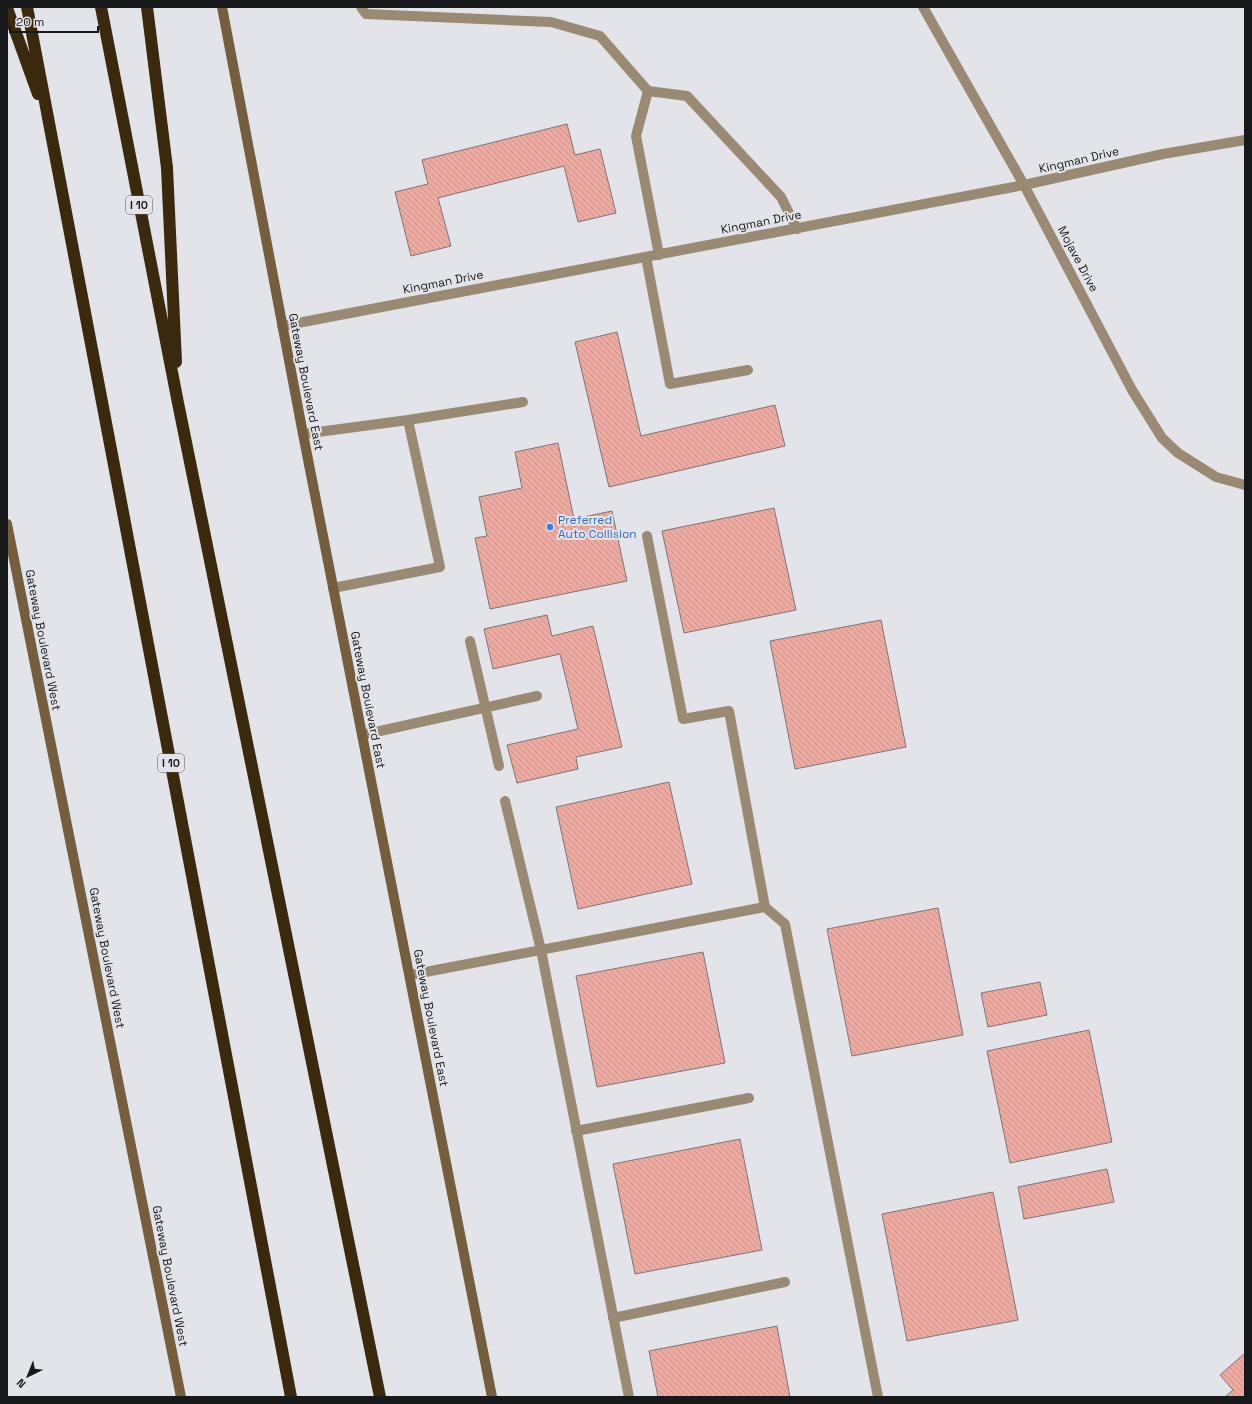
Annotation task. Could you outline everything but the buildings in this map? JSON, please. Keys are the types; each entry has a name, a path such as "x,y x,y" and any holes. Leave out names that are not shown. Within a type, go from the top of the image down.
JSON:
{"highway":[{"name":"I 10","path":"27,7 291,1397"},
{"name":"I 10","path":"101,7 178,403 380,1397"},
{"path":"147,7 167,168 178,403"},
{"path":"7,8 51,130"}],"main road":[{"name":"Gateway Boulevard East","path":"222,7 282,326 492,1397"},
{"name":"Gateway Boulevard West","path":"7,524 181,1397"}],"street":[{"path":"361,7 366,14 551,22 600,36 648,91 687,96 781,197 797,228"},
{"name":"Mojave Drive","path":"923,7 1024,185 1132,390 1162,438 1178,453 1216,476 1245,485"},
{"path":"648,91 636,136 659,254"},
{"name":"Kingman Drive","path":"282,326 1024,185 1163,154 1245,140"},
{"path":"646,257 670,384 748,370"},
{"path":"303,434 408,420 523,402"},
{"path":"333,588 440,567 408,420"},
{"path":"647,536 683,719 729,711 765,907 785,924 878,1397"},
{"path":"470,641 498,766"},
{"path":"362,735 537,696"},
{"path":"505,802 541,950 628,1397"},
{"path":"410,975 765,907"},
{"path":"576,1131 750,1098"},
{"path":"613,1318 785,1282"}],"place":[{"name":"Preferred Auto Collision","path":"550,527"}]}
